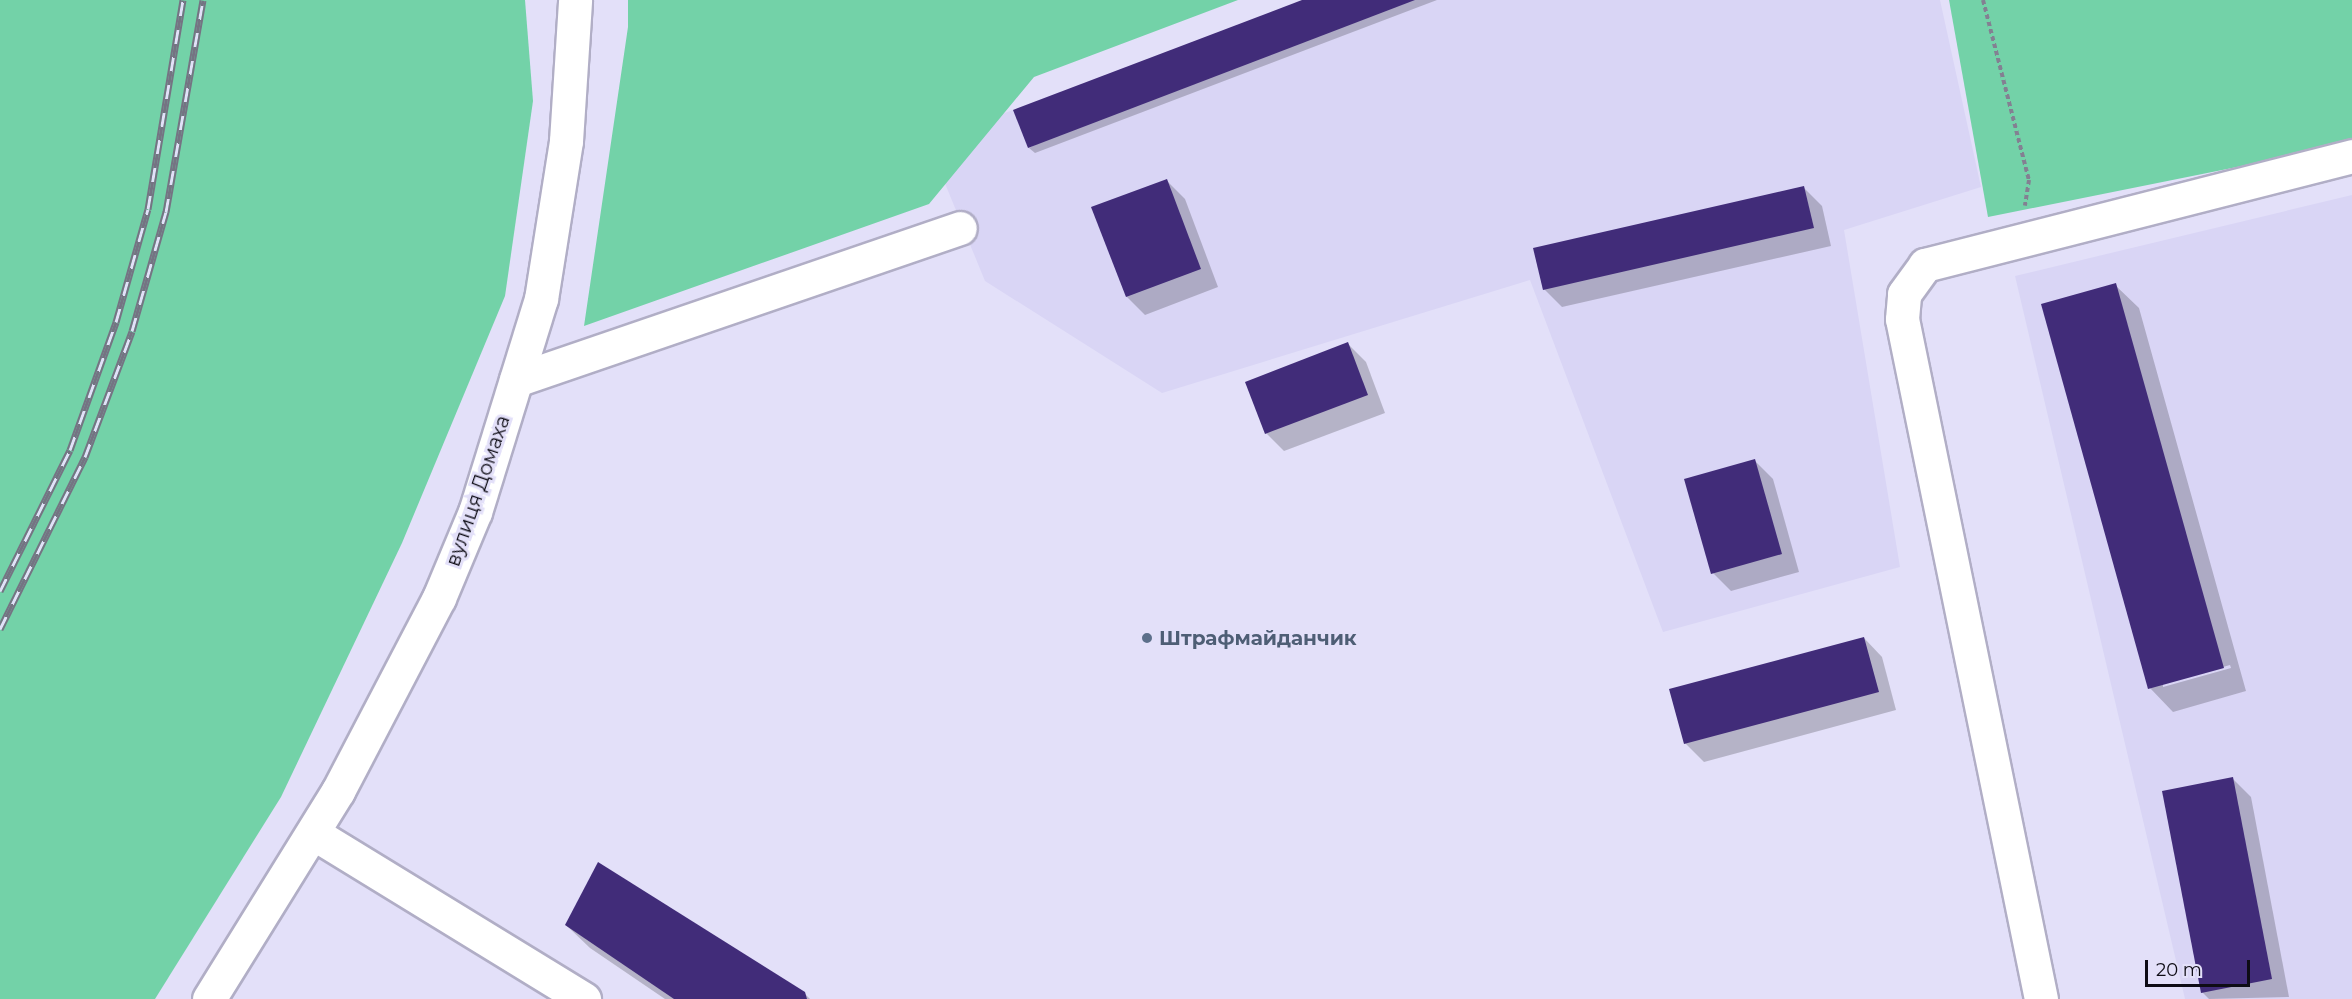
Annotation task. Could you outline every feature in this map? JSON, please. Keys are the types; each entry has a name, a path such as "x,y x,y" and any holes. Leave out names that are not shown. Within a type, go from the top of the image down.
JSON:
{"street":[{"name":"вулиця Домаха","path":"209,999 313,833 439,598 475,512 541,299 566,141 575,0"},
{"path":"2041,999 1902,320 1904,294 1925,265 2352,156"},
{"path":"516,380 960,228"},
{"path":"313,833 584,999"}],"path":[{"path":"1983,0 2029,180 2019,242"}],"shaded area":[{"path":"1304,0 1940,0 1981,187 1844,230 1900,567 1663,632 1530,280 1162,393 985,281 928,142"},
{"path":"2352,195 2352,999 2185,999 2015,276"}],"green space":[{"path":"0,0 525,0 533,101 505,296 402,543 281,797 155,999 0,999"},
{"path":"628,0 1238,0 1034,77 929,204 584,326 628,27"},
{"path":"1949,0 2352,0 2352,144 1988,217"}],"building":[{"path":"1302,0 1415,0 1028,148 1013,110"},
{"path":"1167,179 1201,269 1126,297 1091,207"},
{"path":"1804,186 1814,228 1543,290 1533,248"},
{"path":"2116,283 2224,668 2148,689 2041,304"},
{"path":"1348,342 1368,395 1265,434 1245,382"},
{"path":"1755,459 1782,554 1711,574 1684,479"},
{"path":"1864,637 1879,692 1684,744 1669,689"},
{"path":"2233,777 2272,979 2201,993 2162,791"},
{"path":"598,862 805,992 807,999 674,999 565,925"}],"railway":[{"path":"0,591 70,450 116,322 148,209 183,0"},
{"path":"0,629 85,457 132,331 166,212 203,0"}],"place":[{"name":"Штрафмайданчик","path":"1147,638"}]}
